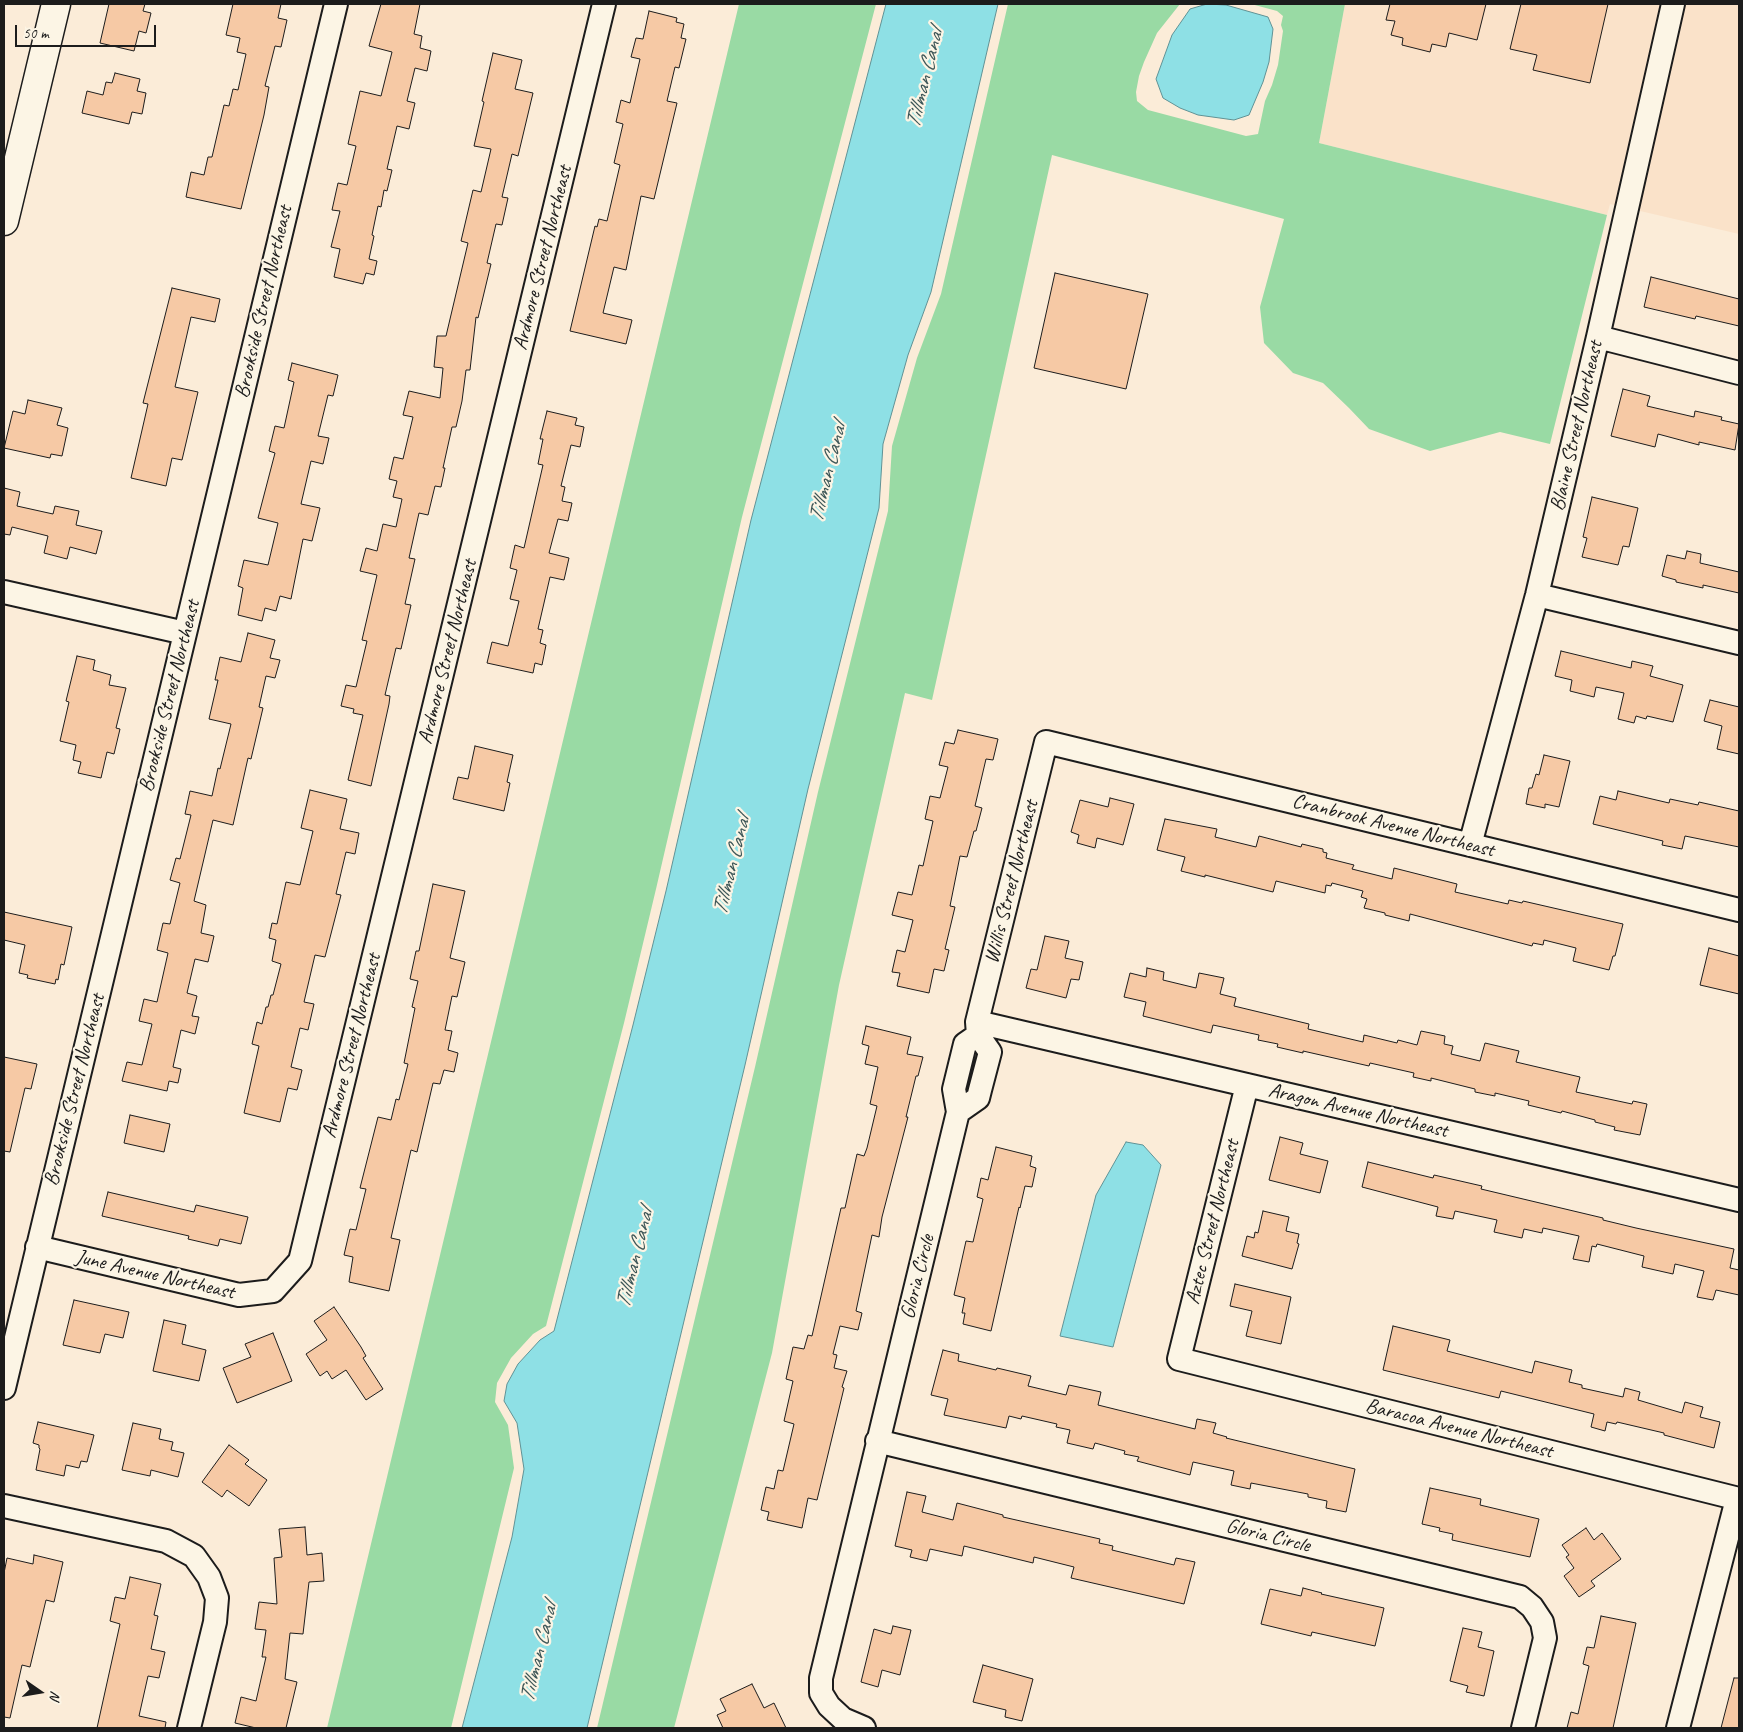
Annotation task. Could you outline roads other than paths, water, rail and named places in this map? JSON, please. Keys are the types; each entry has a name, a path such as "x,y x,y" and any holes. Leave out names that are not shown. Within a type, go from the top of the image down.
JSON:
{"street":[{"path":"4,221 56,4"},
{"name":"Brookside Street Northeast","path":"4,1388 336,4"},
{"name":"Ardmore Street Northeast","path":"273,1291 300,1261 604,4"},
{"name":"Blaine Street Northeast","path":"1470,845 1537,595 1598,337 1673,4"},
{"path":"1598,337 1739,373"},
{"path":"4,592 185,634"},
{"path":"1537,595 1739,644"},
{"name":"Cranbrook Avenue Northeast","path":"1046,742 1739,910"},
{"name":"Willis Street Northeast","path":"978,1028 1046,742"},
{"name":"Aragon Avenue Northeast","path":"978,1028 1247,1085 1739,1200"},
{"name":"Gloria Circle","path":"864,1728 842,1720 829,1706 821,1693 821,1678 958,1112 978,1098 990,1052 978,1028"},
{"name":"Aztec Street Northeast","path":"1179,1359 1247,1085"},
{"name":"June Avenue Northeast","path":"37,1248 239,1295 273,1291"},
{"name":"Baracoa Avenue Northeast","path":"1179,1359 1738,1499"},
{"name":"Gloria Circle","path":"877,1441 1520,1597 1532,1607 1542,1622 1545,1638 1523,1728"},
{"path":"1678,1728 1738,1499"},
{"path":"4,1506 166,1541 194,1556 209,1577 217,1598 215,1622 189,1728"}],"water":[{"name":"Tillman Canal","path":"886,4 998,4 931,292 908,355 883,444 879,508 808,789 745,1065 587,1728 462,1728 512,1537 524,1469 517,1423 504,1401 507,1384 518,1364 540,1340 554,1331 666,891 751,520"},
{"path":"1207,4 1226,5 1268,17 1273,29 1269,62 1249,115 1234,120 1198,115 1180,108 1163,98 1156,79 1172,35 1190,9"},
{"path":"1126,1142 1143,1145 1161,1165 1113,1347 1060,1336 1096,1195"}]}
